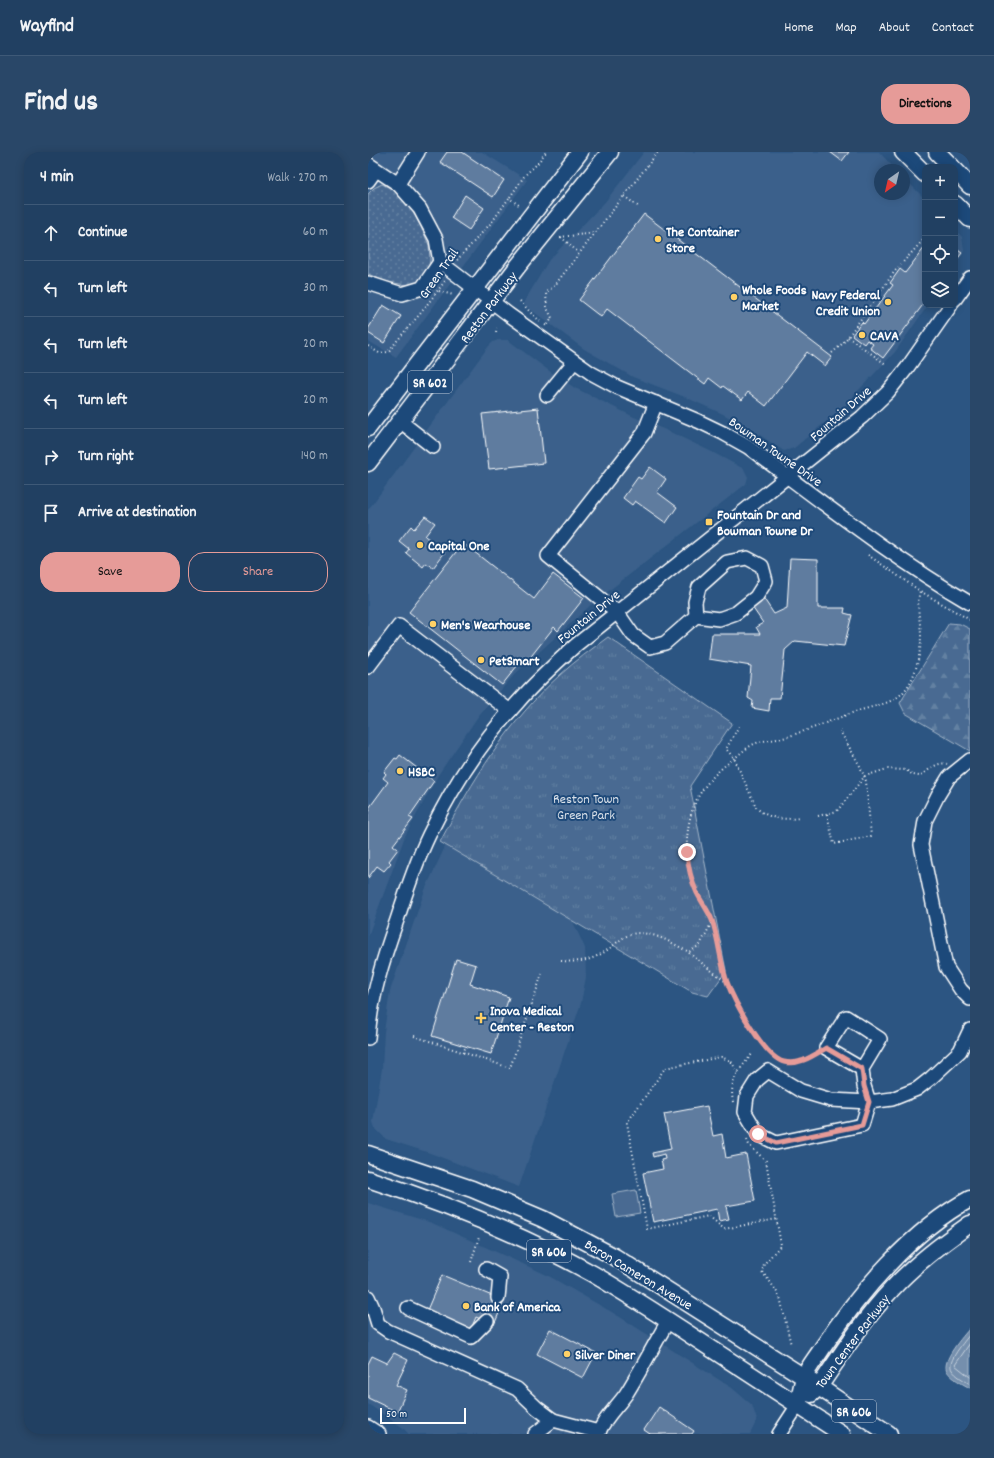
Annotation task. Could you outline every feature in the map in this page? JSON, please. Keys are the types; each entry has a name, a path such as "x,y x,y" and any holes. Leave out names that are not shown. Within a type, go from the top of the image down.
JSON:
{"main road":[{"name":"Reston Parkway","path":"368,428 580,152"},
{"name":"Reston Parkway","path":"368,463 575,194 610,152"},
{"path":"903,152 922,171"},
{"path":"937,152 949,164"},
{"path":"958,173 970,186"},
{"path":"958,207 970,219"},
{"name":"Baron Cameron Avenue","path":"368,1154 472,1189 543,1219 580,1238 615,1257 804,1377 889,1434"},
{"name":"Baron Cameron Avenue","path":"368,1179 422,1196 467,1214 532,1242 592,1274 668,1321 842,1434"},
{"name":"Town Center Parkway","path":"798,1405 804,1377 840,1323 867,1288 898,1255 924,1231 942,1217 970,1199"},
{"name":"Town Center Parkway","path":"798,1405 819,1387 856,1333 892,1289 916,1265 941,1244 970,1224"}],"street":[{"path":"398,184 418,152"},
{"path":"368,181 372,167 398,184 420,209 436,239 440,262 422,288 409,292 402,294 368,283"},
{"name":"Bowman Towne Drive","path":"440,262 574,362 617,387 723,433 748,447 888,551 934,582 970,602"},
{"path":"958,295 970,278"},
{"name":"Fountain Drive","path":"368,1038 371,991 403,901 429,836 448,798 469,764 491,733 546,672 576,645 862,417 888,392 907,368 949,308"},
{"path":"547,395 574,362"},
{"path":"656,403 644,433 548,556 617,612 633,634 650,647 665,643 696,616"},
{"path":"400,421 433,447"},
{"path":"747,558 762,566 766,581 756,597 736,613 719,620 696,616 695,602 699,587 727,562 747,558"},
{"path":"368,667 399,626 510,711"},
{"path":"970,760 949,777 925,821 921,845 946,967 960,990 970,999"},
{"path":"862,1069 826,1048 846,1017 880,1039 862,1069 864,1086 869,1102 862,1125 776,1143 758,1134 745,1112 747,1096 757,1080 768,1071 801,1091 831,1100 869,1102 892,1099 917,1089 931,1078 960,1051 970,1030"},
{"path":"486,1269 500,1277 498,1298"},
{"path":"368,1297 373,1308 373,1324 517,1389 537,1408 553,1420 599,1433 603,1421 626,1394 668,1321"},
{"path":"408,1308 471,1337 487,1321"},
{"path":"778,1434 798,1405"},
{"path":"535,1434 553,1420"},
{"path":"368,1427 379,1434"}],"path":[{"name":"Green Trail","path":"368,346 379,353 388,352 439,291 457,261 492,222 525,175 546,152"},
{"path":"520,301 532,314 547,326 552,318 547,308 546,293 555,285 658,152"},
{"path":"624,196 639,207"},
{"path":"509,198 520,206"},
{"path":"580,253 560,236 594,233"},
{"path":"832,353 848,337 895,271 922,241"},
{"path":"439,291 454,296"},
{"path":"496,332 497,328"},
{"path":"848,337 887,365"},
{"path":"868,555 920,591 970,620"},
{"path":"826,1048 798,1062 783,1062 776,1058 763,1046 745,1018 727,983 712,921 708,910 698,894 688,869 688,834 693,810 702,791 716,772 747,749 758,742 782,738 799,733 858,711 887,703 900,695 911,680 919,655 920,634 918,605 920,591"},
{"path":"739,726 726,749 734,758 747,785 753,802 759,811 769,816 786,820 800,818"},
{"path":"827,814 834,844 871,836 866,782 840,731"},
{"path":"818,816 837,812 864,776 887,769 897,769 906,770 912,775 919,776 938,765 946,763 957,770"},
{"path":"689,952 700,945 712,921"},
{"path":"561,961 578,962 597,956 605,952 618,940 625,936 635,934 653,935 689,952 727,983"},
{"path":"414,1036 510,1068 542,974"},
{"path":"463,1053 466,1046"},
{"path":"734,1108 731,1094 733,1081 752,1054"},
{"path":"738,1073 731,1061 721,1057 665,1068 628,1123 646,1229 709,1216 724,1229 777,1219"},
{"path":"746,1138 749,1145 766,1161 781,1245 764,1264 762,1272 780,1298 791,1345"},
{"path":"471,1262 479,1237"}],"shaded area":[{"path":"368,152 482,152 527,180 396,357 368,341"},
{"path":"644,152 879,152 890,164 874,164 874,200 910,200 910,184 922,196 922,308 926,308 895,352 854,395 852,400 794,448 784,451 757,433 723,414 685,397 633,377 584,349 523,304 549,260 605,202"},
{"path":"958,233 962,237 964,251 958,260"},
{"path":"498,340 508,340 552,373 575,388 634,417 712,452 744,469 748,477 746,484 593,603 515,674 479,715 438,775 405,836 368,936 368,510 488,347 493,342"},
{"name":"Inova Medical Center - Reston","path":"450,836 542,889 573,922 585,948 586,977 581,1003 519,1187 430,1153 386,1139 375,1128 373,1122 382,1069 384,1032 390,991 425,890"},
{"path":"368,1203 432,1223 547,1275 615,1314 732,1388 752,1405 757,1420 750,1434 409,1434 402,1427 368,1404"}],"green space":[{"path":"382,184 396,191 412,210 429,245 430,260 428,270 419,282 407,285 387,282 368,274 368,194 374,188"},
{"path":"949,623 960,624 970,629 970,751 905,713 900,703"},
{"name":"Reston Town Green Park","path":"608,637 732,723 690,786 726,971 708,996 692,992 440,842 479,774 508,732 524,712 566,670"},
{"path":"636,1190 640,1213 616,1217 612,1194"}],"water":[{"path":"970,1328 970,1388 951,1376 946,1367 950,1355"}],"building":[{"path":"447,152 462,152 504,180 493,197 440,162"},
{"path":"830,152 849,152 842,161"},
{"path":"465,195 484,208 469,230 451,218"},
{"path":"644,214 832,357 825,366 807,352 766,406 748,392 742,400 709,378 705,384 607,309 601,317 579,300"},
{"path":"958,250 962,253 958,258"},
{"path":"922,251 922,306 883,358 870,348 873,344 867,340 864,344 852,335 862,322 864,324 893,285 890,283 900,269 905,273"},
{"path":"383,305 401,316 384,343 368,333 368,329"},
{"path":"538,408 544,463 489,469 482,414"},
{"path":"650,467 666,479 657,492 677,507 666,523 635,501 632,505 623,498 638,477 641,479"},
{"name":"Capital One","path":"425,516 435,523 425,536 445,552 433,568 426,563 423,567 406,553 409,549 399,541 411,526 414,529"},
{"path":"463,543 534,599 553,574 584,598 558,631 554,627 525,664 521,661 502,685 409,612"},
{"path":"790,558 818,559 818,608 845,608 844,613 852,615 844,646 795,641 785,650 780,698 770,698 769,711 752,708 753,701 748,698 751,666 709,659 712,634 760,634 756,627 763,623 750,604 762,596 774,614 787,608"},
{"path":"400,755 434,781 409,817 413,819 393,845 398,849 389,861 391,863 384,871 377,866 368,878 369,808 388,782 383,778 386,774 384,772 395,758 397,759"},
{"path":"456,959 476,965 470,984 509,997 491,1054 432,1036"},
{"path":"707,1106 713,1136 722,1134 726,1158 746,1154 755,1201 726,1206 729,1219 719,1221 717,1209 653,1222 643,1173 663,1169 661,1160 665,1159 664,1154 653,1157 652,1153 671,1149 664,1114"},
{"name":"Bank of America","path":"442,1275 504,1301 494,1325 476,1317 471,1329 427,1310"},
{"name":"Silver Diner","path":"550,1329 596,1353 583,1378 537,1354"},
{"path":"394,1353 408,1360 396,1385 407,1390 397,1412 368,1398 368,1364 372,1356 387,1363"},
{"path":"659,1407 694,1431 692,1434 650,1434 644,1430"}],"tunnel":[{"path":"487,1321 498,1298"}],"place":[{"name":"The Container Store","path":"658,239"},
{"name":"Whole Foods Market","path":"734,297"},
{"name":"Navy Federal Credit Union","path":"888,302"},
{"name":"CAVA","path":"862,335"},
{"name":"Fountain Dr and Bowman Towne Dr","path":"709,522"},
{"name":"Capital One","path":"420,545"},
{"name":"Men's Wearhouse","path":"433,624"},
{"name":"PetSmart","path":"481,660"},
{"name":"HSBC","path":"400,771"},
{"name":"Inova Medical Center - Reston","path":"481,1018"},
{"name":"Bank of America","path":"466,1306"},
{"name":"Silver Diner","path":"567,1354"}],"route":[{"path":"687,852 688,869 698,894 708,910 712,921 727,983 745,1018 763,1046 776,1058 783,1062 791,1063 810,1057 826,1048 862,1069 864,1086 869,1102 862,1125 776,1143 758,1134"}]}
